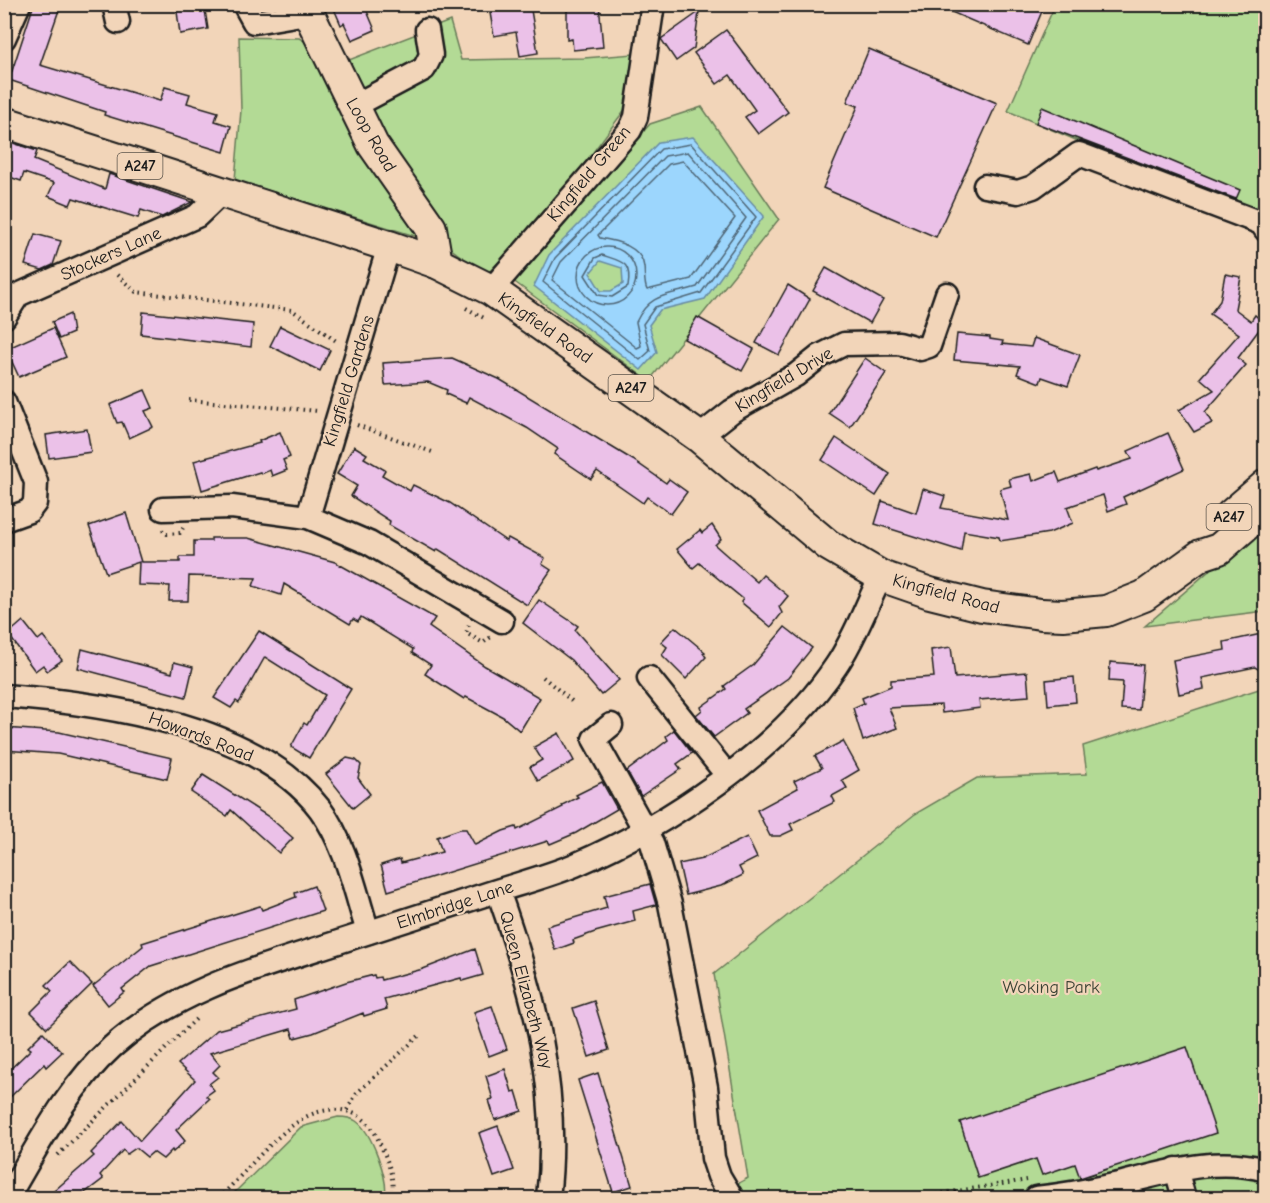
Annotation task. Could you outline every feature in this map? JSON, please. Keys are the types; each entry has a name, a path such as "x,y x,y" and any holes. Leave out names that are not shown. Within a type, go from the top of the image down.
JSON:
{"main road":[{"name":"Loop Road","path":"305,9 373,145 431,228 437,263"},
{"name":"Kingfield Road","path":"4,122 389,246 437,263 491,290 699,437 828,545 881,576 930,593 982,606 1041,614 1090,614 1126,604 1144,596 1202,555 1219,549 1266,508"},
{"name":"Kingfield Road","path":"1202,555 1206,540 1266,485"}],"street":[{"path":"4,38 19,4"},
{"path":"243,4 254,22 305,9"},
{"name":"Kingfield Green","path":"491,290 630,130 636,117 654,4"},
{"path":"354,106 424,69 431,55 428,30"},
{"path":"985,186 1018,192 1033,188 1078,154 1261,223 1266,230"},
{"name":"Stockers Lane","path":"4,317 11,295 197,216 221,193"},
{"name":"Kingfield Gardens","path":"308,516 389,246"},
{"name":"Kingfield Drive","path":"699,437 732,411 796,375 820,356 844,344 899,343 920,349 929,346 947,294"},
{"path":"4,402 36,482 37,493 29,511 16,518 4,520"},
{"path":"161,518 232,507 308,516 369,543 501,629"},
{"name":"Elmbridge Lane","path":"8,1198 48,1127 78,1084 112,1047 167,1007 215,983 575,865 645,830 727,775 778,732 834,669 850,642 881,576"},
{"path":"649,678 727,775"},
{"name":"Howards Road","path":"4,696 66,701 137,713 235,747 281,773 310,798 328,822 342,850 368,932"},
{"path":"611,725 594,739 645,830 670,904 706,1087 713,1158 719,1176 732,1198"},
{"name":"Queen Elizabeth Way","path":"498,891 534,1007 549,1077 553,1137 548,1198"},
{"path":"1036,1198 1083,1192 1176,1169 1215,1164 1263,1169"},
{"path":"1176,1169 1184,1198"}],"path":[{"path":"106,256 112,270 136,292 292,309 339,341 336,351"},
{"path":"189,400 319,411"},
{"path":"315,422 322,401"},
{"path":"356,424 432,452"},
{"path":"161,518 166,534 180,532 187,520"},
{"path":"470,622 466,633 483,643 501,629"},
{"path":"543,677 573,702"},
{"path":"51,1162 204,1010"},
{"path":"347,1110 357,1093 421,1034"},
{"path":"219,1198 293,1125 318,1113 347,1110 362,1116 377,1136 394,1182 391,1198"}],"green space":[{"path":"1055,5 1265,5 1265,200 1248,214 1008,111"},
{"path":"450,21 461,60 584,58 634,54 626,108 550,210 486,275 447,246 235,180 241,110 239,37 299,38 344,62"},
{"path":"702,107 779,219 649,381 512,280 650,124"},
{"path":"1265,523 1265,611 1145,626"},
{"name":"Woking Park","path":"1265,687 1265,1198 716,1198 717,1195 748,1178 714,974 915,814 977,778 1087,774 1083,746"},
{"path":"338,1117 356,1121 368,1135 382,1169 386,1190 385,1198 229,1198 301,1127"}],"water":[{"path":"693,137 764,216 705,299 660,310 649,325 657,352 641,370 534,286 549,255 659,142","holes":["600,261 622,268 623,284 611,291 601,291 590,273"]}],"building":[{"path":"34,4 61,4 40,65 160,101 165,87 190,94 187,103 218,112 215,121 231,126 224,152 104,115 105,112 9,80"},
{"path":"176,4 204,4 208,29 180,34"},
{"path":"332,4 364,4 375,30 352,40 344,23 341,25"},
{"path":"502,4 530,4 538,53 520,56 516,32 494,36 489,7"},
{"path":"567,4 599,4 603,47 573,50 572,39 567,40"},
{"path":"933,4 1045,4 1028,45"},
{"path":"699,12 694,48 676,61 661,39"},
{"path":"726,30 788,112 758,134 745,117 755,110 730,75 717,84 694,53"},
{"path":"869,49 997,103 936,237 823,188 858,106 847,102"},
{"path":"1042,107 1240,190 1236,199 1036,123"},
{"path":"4,140 37,151 34,160 105,189 109,174 192,202 162,217 141,210 138,218 73,198 70,205 48,196 54,183 24,173 21,181 4,175"},
{"path":"35,234 61,241 53,265 42,270 25,265"},
{"path":"826,268 883,300 870,323 813,291"},
{"path":"1225,274 1241,277 1235,309 1251,321 1255,315 1264,323 1238,358 1246,365 1205,412 1212,423 1194,432 1179,410 1214,390 1200,378 1239,334 1210,314 1220,301"},
{"path":"788,285 810,299 779,355 756,343"},
{"path":"143,312 253,324 251,347 141,334"},
{"path":"70,314 73,333 59,339 52,322"},
{"path":"697,317 754,349 742,371 684,339"},
{"path":"280,326 330,350 320,371 270,346"},
{"path":"53,328 66,357 19,377 6,349"},
{"path":"957,334 990,337 990,339 1003,341 1002,344 1031,347 1034,338 1080,355 1068,386 1042,377 1040,383 1017,374 1020,366 954,360"},
{"path":"452,358 499,379 633,460 666,483 669,479 687,492 671,514 647,497 643,503 597,471 591,479 554,454 558,449 527,428 469,397 466,403 446,394 447,390 428,382 385,385 383,363"},
{"path":"865,358 886,373 850,427 829,413"},
{"path":"145,390 153,408 145,411 153,427 129,438 122,422 117,423 110,405"},
{"path":"87,429 91,452 49,458 46,435"},
{"path":"280,432 290,457 283,460 287,470 272,476 270,470 261,474 260,472 202,490 194,461 260,443 259,441"},
{"path":"1168,433 1184,469 1123,497 1126,504 1108,511 1103,495 1067,507 1073,523 1049,533 1000,541 999,537 964,531 961,551 875,524 882,501 916,513 923,489 945,496 941,508 1008,520 1000,489 1011,486 1009,479 1031,474 1033,481 1056,472 1060,482 1132,459 1128,451"},
{"path":"836,438 890,474 876,496 822,460"},
{"path":"354,446 367,454 364,458 385,470 382,475 410,491 413,485 450,503 506,541 508,538 545,558 542,564 551,570 527,605 438,549 436,552 389,525 390,521 351,496 357,486 337,474"},
{"path":"126,513 141,562 180,562 180,557 194,557 194,541 211,541 211,538 248,538 335,562 435,618 429,627 485,666 540,698 520,731 503,717 466,697 464,699 425,674 431,665 412,653 413,649 361,617 358,622 353,619 350,624 284,584 281,595 253,586 256,578 189,576 188,601 169,601 170,586 138,585 139,562 106,573 89,526"},
{"path":"712,525 721,539 715,545 757,582 763,575 788,596 779,607 782,613 771,627 741,602 743,599 699,563 693,568 677,549 700,530 702,533"},
{"path":"539,600 578,626 575,630 619,680 601,695 571,660 523,623"},
{"path":"23,621 38,640 43,636 62,660 47,671 43,665 35,671 8,634"},
{"path":"675,627 705,652 703,653 706,657 686,679 662,655 667,647 661,642"},
{"path":"785,627 812,648 788,678 744,709 747,713 714,737 696,715 702,710 701,707 726,689 724,686 753,665"},
{"path":"259,631 351,689 309,758 291,747 304,723 307,725 325,695 265,657 239,703 236,701 231,708 214,698"},
{"path":"1266,633 1266,674 1255,667 1202,678 1204,689 1179,694 1173,660 1225,650 1224,642"},
{"path":"951,647 955,678 1027,672 1029,696 979,700 980,708 942,713 941,705 889,708 897,728 863,741 853,708 864,703 862,698 891,686 891,680 934,677 931,650"},
{"path":"82,649 172,673 174,662 193,667 186,697 78,668"},
{"path":"1110,662 1143,665 1139,710 1121,709 1123,682 1109,681"},
{"path":"1074,677 1076,702 1048,705 1046,680"},
{"path":"4,728 59,732 172,758 167,779 58,754 4,750"},
{"path":"674,730 692,753 677,764 681,769 641,796 627,771 668,740 666,736"},
{"path":"559,733 574,761 538,781 530,767 542,760 534,747"},
{"path":"843,741 859,770 842,780 847,788 832,796 835,802 790,824 793,830 780,836 770,836 757,810 798,788 794,781 822,768 815,756"},
{"path":"347,758 356,760 361,765 358,778 370,794 353,808 326,774"},
{"path":"203,775 269,817 293,838 279,853 231,810 227,816 191,792"},
{"path":"602,782 617,809 576,833 550,844 548,841 388,891 381,865 400,859 401,863 442,852 437,837 460,829 466,829 475,845 503,831 516,827 517,830 563,807 562,805 578,797 576,795"},
{"path":"747,837 757,858 739,867 743,875 721,886 686,895 679,864 702,859"},
{"path":"650,884 656,905 633,911 635,921 595,932 555,950 547,926 607,908 604,896"},
{"path":"314,886 323,911 151,966 122,989 124,992 108,1005 93,986 143,946 142,943 260,906 262,910 296,897 295,893"},
{"path":"475,949 483,975 462,981 461,978 384,999 387,1009 364,1016 363,1013 313,1033 294,1038 291,1029 210,1053 220,1065 213,1072 218,1077 209,1084 214,1090 206,1096 209,1099 176,1130 185,1141 173,1152 172,1150 163,1159 153,1152 147,1157 136,1148 127,1154 123,1150 100,1175 103,1179 78,1198 46,1198 94,1156 91,1153 122,1121 140,1141 195,1080 178,1064 217,1030 296,1009 294,1000 346,982 374,975 375,978 380,977 381,980 423,969"},
{"path":"70,962 92,984 47,1028 31,1012 52,991 46,985"},
{"path":"594,1001 609,1050 589,1057 573,1008"},
{"path":"492,1006 507,1049 489,1056 474,1012"},
{"path":"43,1032 62,1052 46,1067 44,1064 4,1103 4,1075 31,1049 28,1047"},
{"path":"1187,1047 1216,1133 1080,1178 1075,1164 1042,1175 1036,1159 978,1178 960,1122"},
{"path":"505,1069 512,1092 516,1091 522,1111 495,1120 489,1100 493,1099 486,1076"},
{"path":"598,1073 632,1186 613,1192 578,1080"},
{"path":"498,1126 514,1170 494,1177 479,1133"}]}
